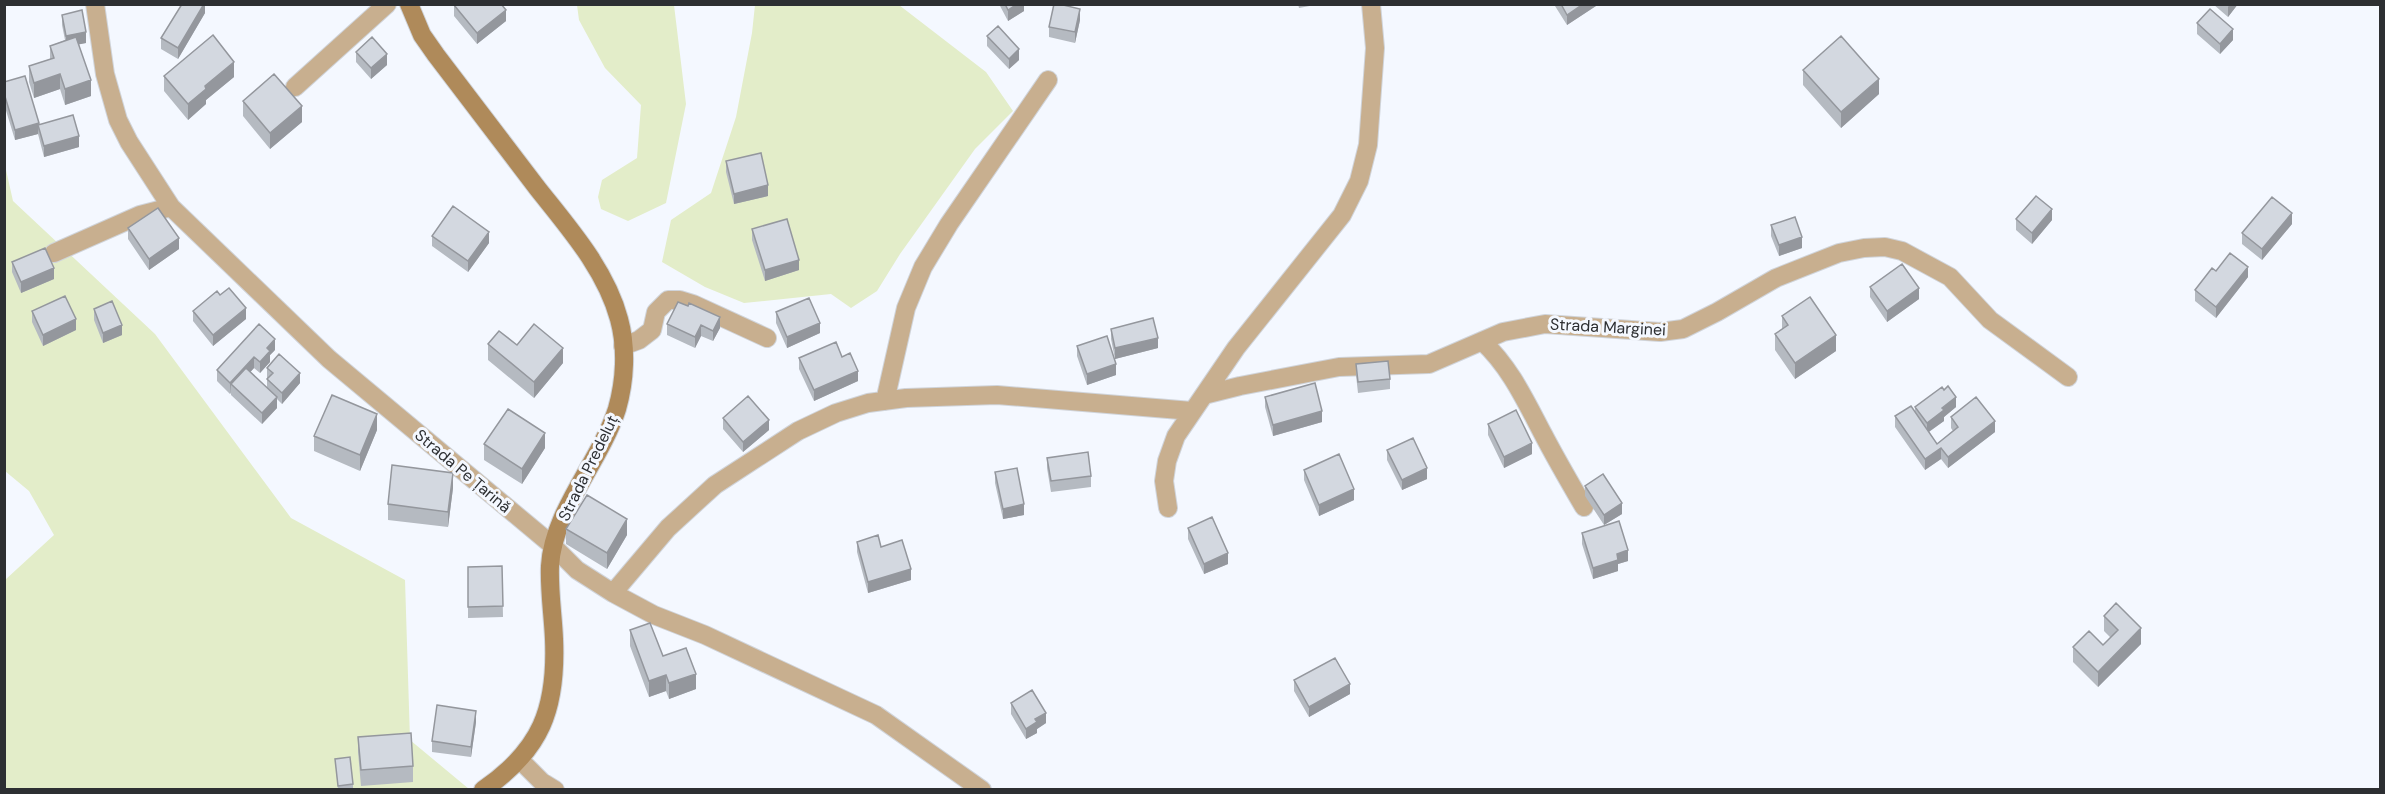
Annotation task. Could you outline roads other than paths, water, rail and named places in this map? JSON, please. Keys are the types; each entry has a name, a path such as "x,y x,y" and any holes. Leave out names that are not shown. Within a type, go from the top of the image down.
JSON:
{"main road":[{"name":"Strada Predeluț","path":"409,4 422,35 436,56 569,228 597,271 619,319 623,346 624,375 613,423 552,545 550,587 555,663 553,690 548,710 540,730 519,760 502,777 483,789"}],"street":[{"name":"Strada Pe Țarină","path":"95,4 105,74 118,120 129,142 171,207 330,359 552,545 577,570 654,615 705,635 876,715 982,789"},
{"path":"295,87 387,4"},
{"path":"1168,508 1164,481 1167,461 1176,436 1236,348 1341,215 1359,181 1368,145 1375,48 1371,4"},
{"path":"885,401 906,308 923,267 949,224 1048,80"},
{"path":"54,253 140,215 171,207"},
{"name":"Strada Marginei","path":"1204,395 1339,367 1430,364 1503,332 1545,324 1660,332 1683,329 1718,312 1776,278 1839,253 1885,247 1902,251 1950,277 1990,320 2068,377"},
{"path":"623,346 639,340 652,330 656,312 668,300 680,300 693,304 767,338"},
{"path":"1482,340 1498,355 1511,373 1561,469 1584,507"},
{"path":"613,593 668,528 715,485 798,431 836,413 868,403 885,401 997,395 1192,411"},
{"path":"519,760 542,782 555,789"}]}
